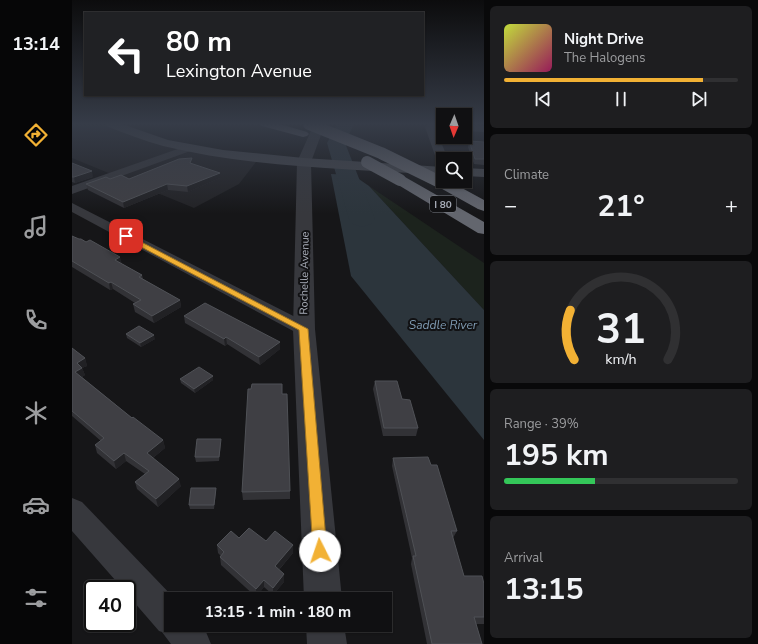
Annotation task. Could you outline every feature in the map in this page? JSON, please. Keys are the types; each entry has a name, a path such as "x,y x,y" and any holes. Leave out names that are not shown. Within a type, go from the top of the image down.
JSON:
{"highway":[{"name":"I 80","path":"348,154 400,180 484,229"},
{"name":"I 80","path":"384,154 436,173"},
{"name":"I 80","path":"403,154 436,172"},
{"path":"472,184 484,192"},
{"name":"I 80","path":"460,188 484,206"}],"main road":[{"path":"227,154 436,174"},
{"path":"472,177 484,173"}],"street":[{"path":"72,190 172,154"},
{"path":"312,163 314,154"},
{"name":"Rochelle Avenue","path":"312,163 305,186 304,329 323,592"},
{"path":"72,208 304,329"},
{"path":"72,511 164,611"},
{"path":"183,632 194,644"},
{"path":"326,632 327,644"}],"shaded area":[{"path":"72,154 238,154 259,158 239,184 194,208 72,158"},
{"path":"369,186 484,263 484,310"}],"water":[{"name":"Saddle River","path":"331,174 353,175 369,186 484,310 484,440 351,276"}],"building":[{"path":"473,154 484,154 484,159 475,159"},
{"path":"192,158 190,163 220,173 187,186 167,184 123,202 86,184 106,177 110,179 121,175 129,179 179,159"},
{"path":"72,163 92,171 72,177"},
{"path":"72,236 86,242 90,240 120,257 115,260 142,275 139,277 180,300 152,316 133,304 141,300 72,261"},
{"path":"205,303 280,342 259,357 226,337 224,339 184,316"},
{"path":"139,326 154,335 140,343 126,334"},
{"path":"72,348 85,358 77,363 82,368 75,372 132,418 133,417 163,440 147,453 179,479 156,499 135,482 149,471 124,453 114,461 95,445 104,438 72,411"},
{"path":"199,367 213,376 194,389 180,379"},
{"path":"375,381 397,381 402,399 410,400 418,428 384,428"},
{"path":"252,384 282,384 282,394 287,394 290,491 242,492 248,389 251,389"},
{"path":"197,439 221,439 219,457 195,457"},
{"path":"428,457 431,465 437,465 457,531 451,531 464,576 482,576 484,584 484,617 474,617 482,644 432,644 413,556 416,556 393,458"},
{"path":"191,488 216,488 214,505 189,505"},
{"path":"249,528 266,541 275,531 293,545 275,566 284,574 273,588 264,580 256,589 220,557 224,552 217,545 231,531 239,538"}],"waterway":[{"name":"Saddle River","path":"340,154 362,219"}],"route":[{"path":"126,236 304,329 320,551"}]}
